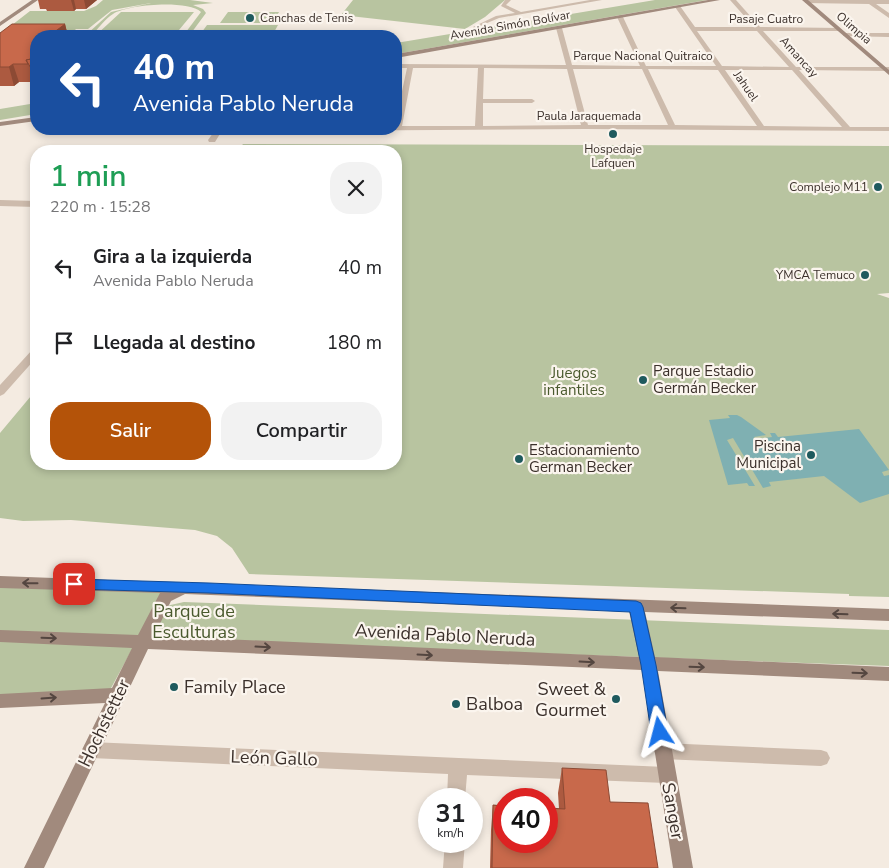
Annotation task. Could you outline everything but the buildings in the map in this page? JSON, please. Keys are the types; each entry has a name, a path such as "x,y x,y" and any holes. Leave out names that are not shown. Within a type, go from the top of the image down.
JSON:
{"street":[{"path":"0,24 36,0"},
{"path":"508,0 503,5 520,13"},
{"path":"475,28 490,19 599,0"},
{"name":"Avenida Simón Bolívar","path":"402,55 716,0"},
{"name":"Amancay","path":"733,0 848,129"},
{"path":"806,1 889,2"},
{"name":"Olimpia","path":"806,1 887,70"},
{"path":"869,1 889,16"},
{"name":"Jahuel","path":"678,7 762,128"},
{"path":"620,17 672,127"},
{"path":"559,28 585,127"},
{"name":"Pasaje Cuatro","path":"694,29 838,29"},
{"path":"845,35 889,35"},
{"name":"Olimpia","path":"855,35 889,63"},
{"name":"Parque Nacional Quitraico","path":"402,66 887,70"},
{"path":"402,108 410,66"},
{"path":"479,128 481,66"},
{"path":"480,101 532,101"},
{"path":"0,124 30,119"},
{"name":"Paula Jaraquemada","path":"402,129 672,127 889,129"},
{"path":"212,140 215,135"},
{"path":"0,203 30,204"},
{"path":"0,392 30,359"},
{"path":"0,582 184,587 636,607 889,615"},
{"name":"Hochstetter","path":"34,868 165,597 184,587"},
{"name":"Sanger","path":"636,607 648,665 683,868"},
{"name":"Avenida Pablo Neruda","path":"0,636 889,674"},
{"path":"0,702 117,695"},
{"name":"León Gallo","path":"91,750 666,775"},
{"path":"662,751 821,758"},
{"path":"457,788 458,766"},
{"path":"453,868 454,853"}],"green space":[{"path":"103,0 190,0 213,3 193,5 203,9 206,13 193,30 188,30 201,12 184,6 158,5 132,8 113,14 96,30 92,30 111,12 151,3 112,10 88,29 30,30 12,25 30,11 84,11 96,6"},
{"path":"353,0 505,0 485,17 465,29 341,15"},
{"path":"655,0 707,0 402,53 402,42"},
{"path":"121,12 194,12 179,30 102,30"},
{"name":"Canchas de Tenis","path":"228,12 279,12 273,23 220,23"},
{"path":"207,25 278,25 275,30 203,30"},
{"path":"30,104 30,115 0,120 0,109"},
{"name":"Parque Estadio Germán Becker","path":"243,144 889,146 889,293 877,294 889,298 889,597 849,596 849,594 249,574 232,548 217,536 195,530 71,520 23,521 0,518 0,433 30,397 30,470 402,470 402,145"},
{"path":"0,586 164,590 110,690 0,697"},
{"name":"Parque de Esculturas","path":"184,602 889,630 889,666 162,640 155,632 166,606"}],"water":[{"name":"Piscina Municipal","path":"728,415 741,417 766,435 754,437 755,439 772,437 770,433 775,433 778,437 859,429 889,470 882,472 884,476 889,475 889,494 860,503 824,476 769,482 771,486 763,488 733,438 727,440 755,486 749,486 747,483 728,485 709,420 730,418"}],"place":[{"name":"Canchas de Tenis","path":"250,18"},
{"name":"Hospedaje Lafquen","path":"613,134"},
{"name":"Complejo M11","path":"878,187"},
{"name":"YMCA Temuco","path":"865,275"},
{"name":"Parque Estadio Germán Becker","path":"643,380"},
{"name":"Piscina Municipal","path":"811,455"},
{"name":"Estacionamiento German Becker","path":"519,459"},
{"name":"Family Place","path":"174,687"},
{"name":"Sweet & Gourmet","path":"616,699"},
{"name":"Balboa","path":"456,704"}],"route":[{"path":"74,584 209,588 636,607 660,732"}],"park label":[{"name":"Juegos infantiles","path":"574,382"}]}
